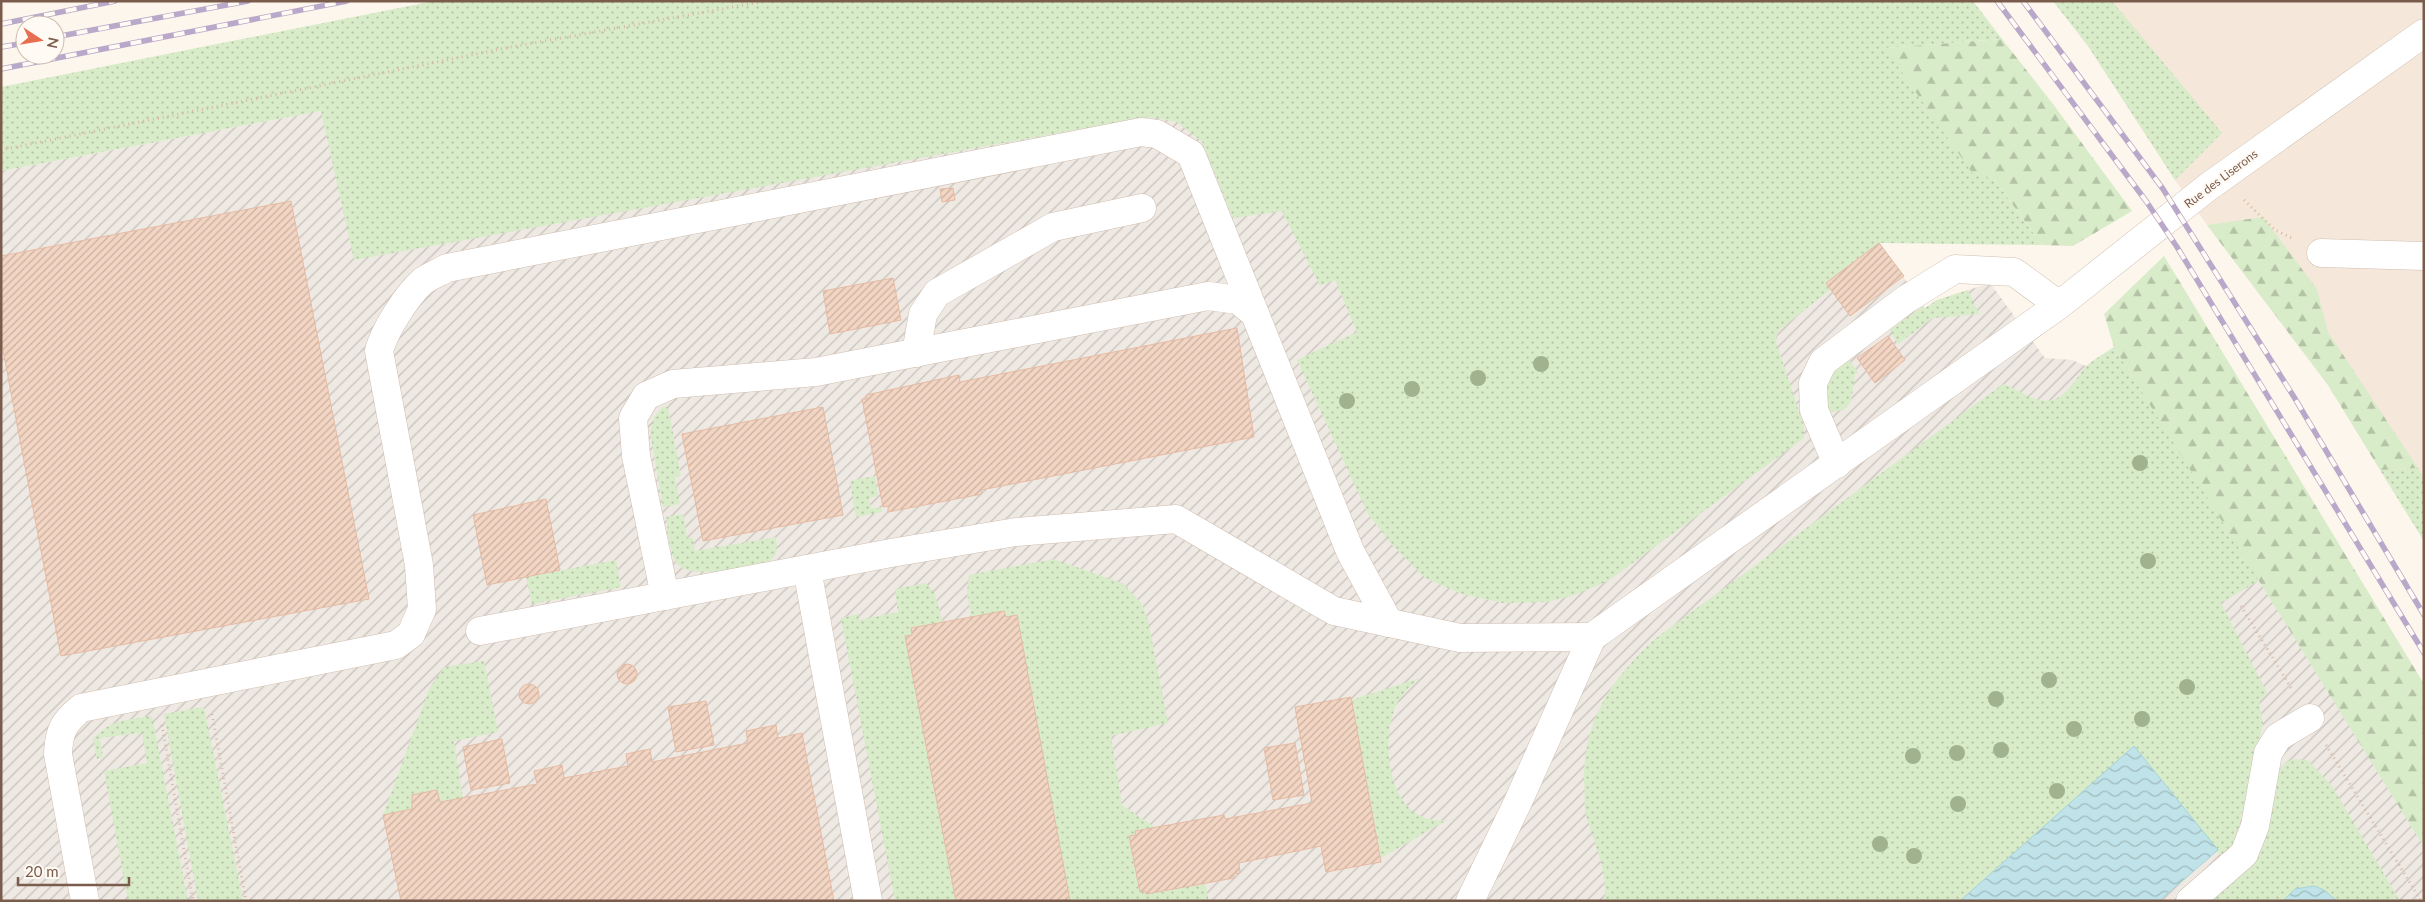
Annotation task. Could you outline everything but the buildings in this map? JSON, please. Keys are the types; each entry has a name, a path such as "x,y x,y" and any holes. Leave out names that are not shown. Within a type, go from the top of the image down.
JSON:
{"street":[{"name":"Rue des Liserons","path":"1592,637 2059,305 2221,178 2424,33"},
{"path":"85,901 58,754 59,737 67,720 81,708 396,645 411,634 422,609 419,565 379,351 382,339 395,316 423,282 447,268 1141,132 1157,134 1191,154 1350,550 1389,622"},
{"path":"916,353 923,314 937,293 1053,227 1142,208"},
{"path":"2321,253 2424,256"},
{"path":"1837,464 1814,410 1813,383 1823,362 1905,300 1955,269 2014,272 2059,305"},
{"path":"665,596 636,456 633,418 646,396 673,384 816,372 1208,296 1238,300 1255,314"},
{"path":"480,631 807,569 1016,532 1176,519 1334,611 1460,638 1592,637 1517,804 1470,901"},
{"path":"807,569 868,901"},
{"path":"2190,901 2244,854 2255,826 2268,753 2278,737 2310,718"}],"path":[{"path":"1,150 496,50 766,1"},
{"path":"2221,178 2275,230 2321,253"},
{"path":"2241,606 2421,901"},
{"path":"206,683 246,901"},
{"path":"157,693 194,901"}],"shaded area":[{"path":"832,1 1880,243 1925,308 1937,300 1990,283 2045,358 2072,360 2086,366 2114,347 2424,846 2424,901 1,901 1,171 321,111"},
{"path":"2053,1 2424,1 2424,541 2328,385 2207,225 2175,180 2088,46"}],"green space":[{"path":"434,1 1973,1 2002,39 1886,48 1973,173 1994,179 2042,245 1879,243 1826,283 1830,290 1778,331 1776,342 1804,427 1804,438 1608,581 1575,595 1547,602 1503,603 1462,594 1425,578 1394,547 1368,514 1297,360 1357,332 1335,280 1320,286 1282,211 1233,218 1202,142 1177,122 1148,117 354,260 321,111 1,171 1,87"},
{"path":"2053,1 2112,1 2222,133 2175,180 2088,46"},
{"path":"2002,39 2132,211 2073,246 2042,245 1994,179 1973,174 1885,48"},
{"path":"2263,217 2317,289 2328,332 2418,468 2380,470 2328,385 2207,225"},
{"path":"2164,256 2424,684 2424,847 2114,347 2104,314"},
{"path":"1968,290 1979,314 1933,318 1898,344 1890,330 1923,306 1925,308 1937,300"},
{"path":"2114,347 2260,580 2221,603 2267,693 2259,701 2263,724 2235,844 2222,857 2134,746 1960,901 1604,901 1605,889 1602,866 1585,809 1585,760 1589,739 1603,702 1626,669 1640,653 1656,638 2003,384 2034,399 2048,401 2055,399 2067,391 2089,364"},
{"path":"1849,360 1858,372 1855,374 1851,402 1844,410 1830,412 1825,409 1826,385 1835,371"},
{"path":"663,407 668,407 681,476 675,477 680,504 663,507 650,432 654,417"},
{"path":"2418,468 2424,478 2424,541 2380,470"},
{"path":"875,476 878,496 869,498 871,508 881,508 882,512 856,517 850,481"},
{"path":"683,514 687,538 693,538 695,551 776,537 776,553 770,561 733,569 703,572 691,571 680,567 672,554 666,517"},
{"path":"1054,559 1124,584 1142,604 1148,620 1168,723 1111,736 1122,805 1156,828 1135,832 1136,835 1129,837 1139,891 1145,891 1146,894 1205,884 1209,901 1070,901 1017,615 1006,617 1004,611 971,617 967,593 969,575"},
{"path":"616,560 621,587 532,604 526,577"},
{"path":"926,583 934,592 943,622 911,628 912,635 905,636 956,901 895,901 841,618 858,614 859,620 898,612 895,589"},
{"path":"484,661 498,732 454,741 463,798 440,802 437,790 412,795 412,809 383,815 430,687 444,667"},
{"path":"1420,678 1404,693 1394,711 1390,727 1390,764 1394,783 1402,799 1413,811 1428,819 1447,820 1381,858 1351,700"},
{"path":"204,707 243,901 198,901 164,714"},
{"path":"152,716 188,901 128,901 104,771 147,763 142,733 100,738 103,757 97,759 93,739 113,724"},
{"path":"2294,759 2308,760 2332,786 2400,901 2337,901 2324,890 2295,889 2283,901 2211,901 2247,868 2278,772 2285,763"}],"water":[{"path":"2134,746 2218,850 2159,901 1960,901"},
{"path":"2314,886 2324,890 2337,901 2283,901 2295,889"}],"railway":[{"path":"1,24 115,1"},
{"path":"65,35 248,1"},
{"path":"1,69 347,1"},
{"path":"1997,1 2146,201 2177,247 2424,653"},
{"path":"2023,1 2163,189 2294,397 2424,615"},
{"path":"1,47 15,45"}]}
